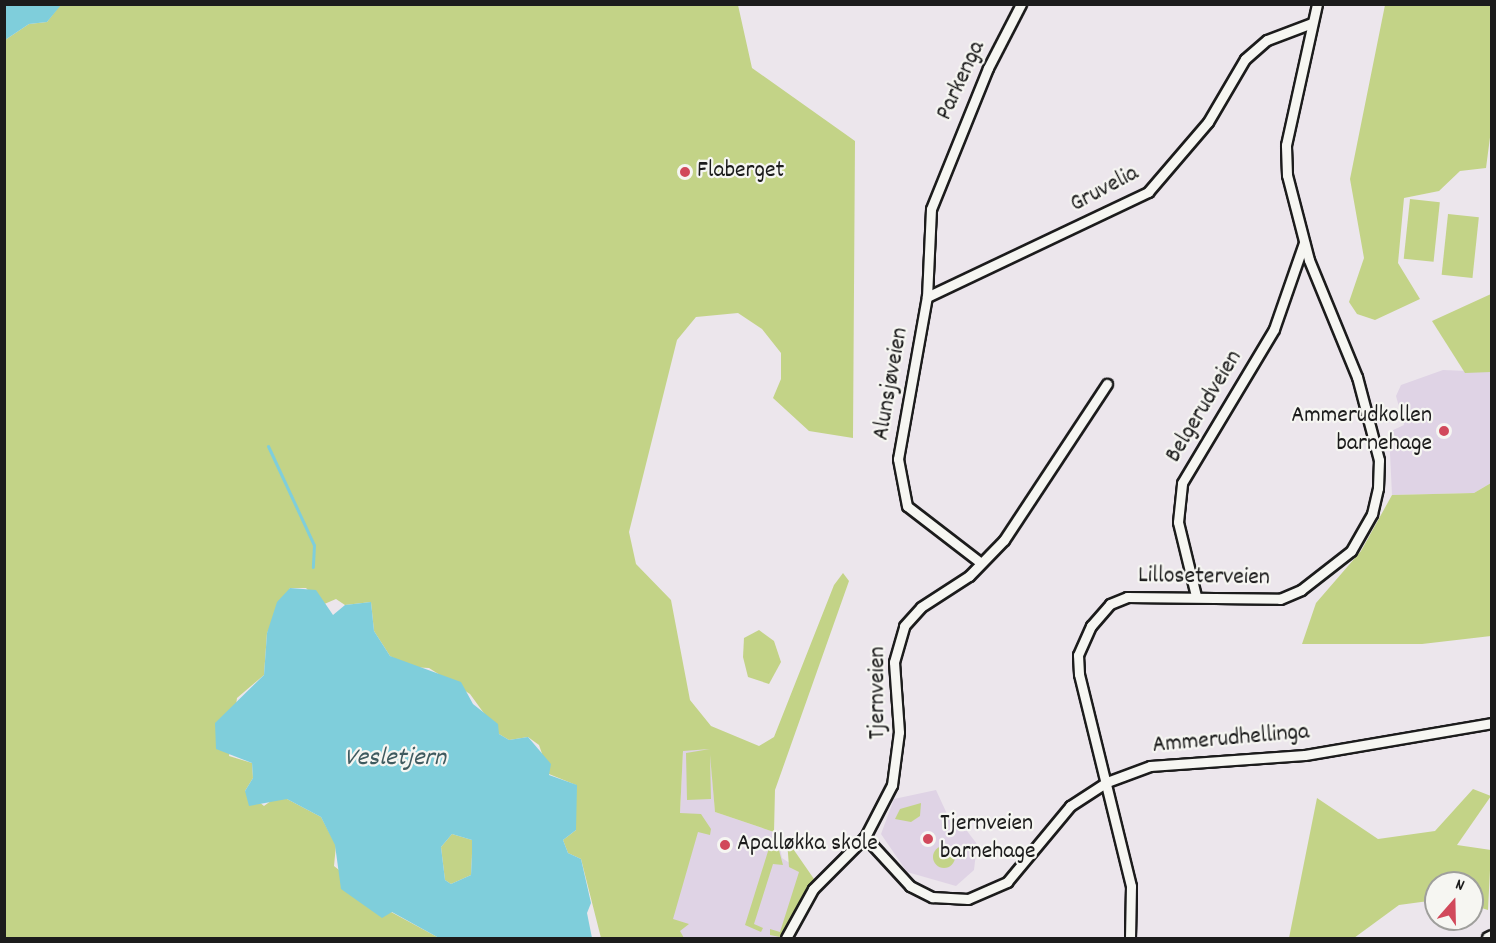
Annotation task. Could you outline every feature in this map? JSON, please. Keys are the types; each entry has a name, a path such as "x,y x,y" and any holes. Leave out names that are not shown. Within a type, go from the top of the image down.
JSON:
{"street":[{"name":"Parkenga","path":"941,175 1021,4"},
{"name":"Lilloseterveien","path":"1130,939 1131,886 1079,674 1078,655 1091,626 1110,604 1127,597 1196,596 1280,599 1301,590 1351,551 1372,514 1380,474 1368,416 1291,206 1286,145 1317,4"},
{"name":"Gruvelia","path":"927,297 1148,192 1208,122 1245,59 1267,40 1312,23"},
{"name":"Alunsjøveien","path":"941,175 928,231 927,297 898,459 900,491 912,511 981,563"},
{"name":"Belgerudveien","path":"1196,596 1178,522 1182,483 1274,329 1304,243"},
{"name":"Tjernveien","path":"786,939 813,889 865,837 896,771 899,636 921,607 981,563 1023,513 1107,384"},
{"name":"Ammerudhellinga","path":"865,837 910,886 932,897 968,899 1007,882 1054,822 1107,782 1150,766 1305,755 1491,723"}],"shaded area":[{"name":"Ammerudkollen barnehage","path":"1443,370 1491,372 1491,483 1474,493 1392,495 1389,432 1404,425 1396,396 1401,385"},
{"name":"Apalløkka skole","path":"710,749 715,812 777,833 782,858 814,879 780,938 645,938 680,813 683,750"},
{"name":"Tjernveien barnehage","path":"936,790 953,827 967,831 977,844 974,870 956,886 907,872 881,834 894,799"}],"green space":[{"path":"61,4 738,5 752,68 855,141 853,438 809,431 773,398 781,379 781,353 762,329 738,313 696,317 677,340 629,532 636,564 671,600 690,700 711,726 759,746 774,737 834,585 843,573 849,581 775,790 774,832 715,812 710,755 711,799 687,800 686,753 710,749 683,751 680,813 701,814 711,829 710,835 698,832 673,919 689,924 680,931 684,938 601,938 581,859 568,853 563,840 576,830 576,785 549,774 539,745 528,737 509,740 499,734 470,694 429,668 410,667 390,656 374,631 371,602 345,605 336,599 322,605 306,588 290,588 267,633 264,675 237,698 229,756 252,763 253,778 245,791 264,806 275,798 287,799 321,817 336,845 334,866 391,912 439,938 5,938 5,40 29,24 47,22"},
{"path":"1385,5 1491,5 1492,122 1486,168 1460,171 1439,191 1404,198 1398,263 1420,299 1375,320 1357,314 1349,302 1364,258 1350,179"},
{"path":"1410,199 1440,202 1434,262 1404,259"},
{"path":"1448,214 1479,217 1472,278 1442,275"},
{"path":"1491,294 1491,372 1465,373 1432,321"},
{"path":"1491,483 1491,636 1422,644 1302,644 1316,603 1361,551 1392,495 1474,493"},
{"path":"759,630 774,641 781,662 769,684 748,677 743,657 744,638"},
{"path":"1473,789 1491,796 1457,845 1491,850 1488,910 1484,909 1484,871 1424,871 1424,902 1399,905 1354,938 1289,938 1317,798 1378,839 1435,831"},
{"path":"921,803 920,816 911,822 895,819 900,809"},
{"path":"774,832 783,865 773,864 754,924 763,928 761,932 745,925"},
{"path":"452,834 472,840 472,854 471,875 451,884 445,880 441,847"},
{"path":"787,840 814,879 780,937 770,935 770,929 780,932 799,872 789,867"},
{"path":"944,846 952,849 955,857 952,865 944,868 936,865 933,857 936,849"}],"water":[{"path":"5,4 61,5 47,22 29,24 5,40"},
{"name":"Vesletjern","path":"290,588 316,590 333,615 345,605 371,602 374,631 390,656 461,682 473,704 498,724 499,734 509,740 528,737 551,764 549,775 577,785 576,830 563,840 568,853 581,859 591,903 587,913 592,938 439,938 392,912 382,918 341,889 335,845 321,817 287,799 249,806 245,791 253,778 252,763 216,749 215,723 264,675 267,633 277,602","holes":["452,834 472,840 471,875 451,884 445,880 441,847"]}],"waterway":[{"path":"268,446 314,545 313,567"}],"place":[{"name":"Flaberget","path":"685,172"},
{"name":"Ammerudkollen barnehage","path":"1444,431"},
{"name":"Tjernveien barnehage","path":"928,839"},
{"name":"Apalløkka skole","path":"725,845"}]}
